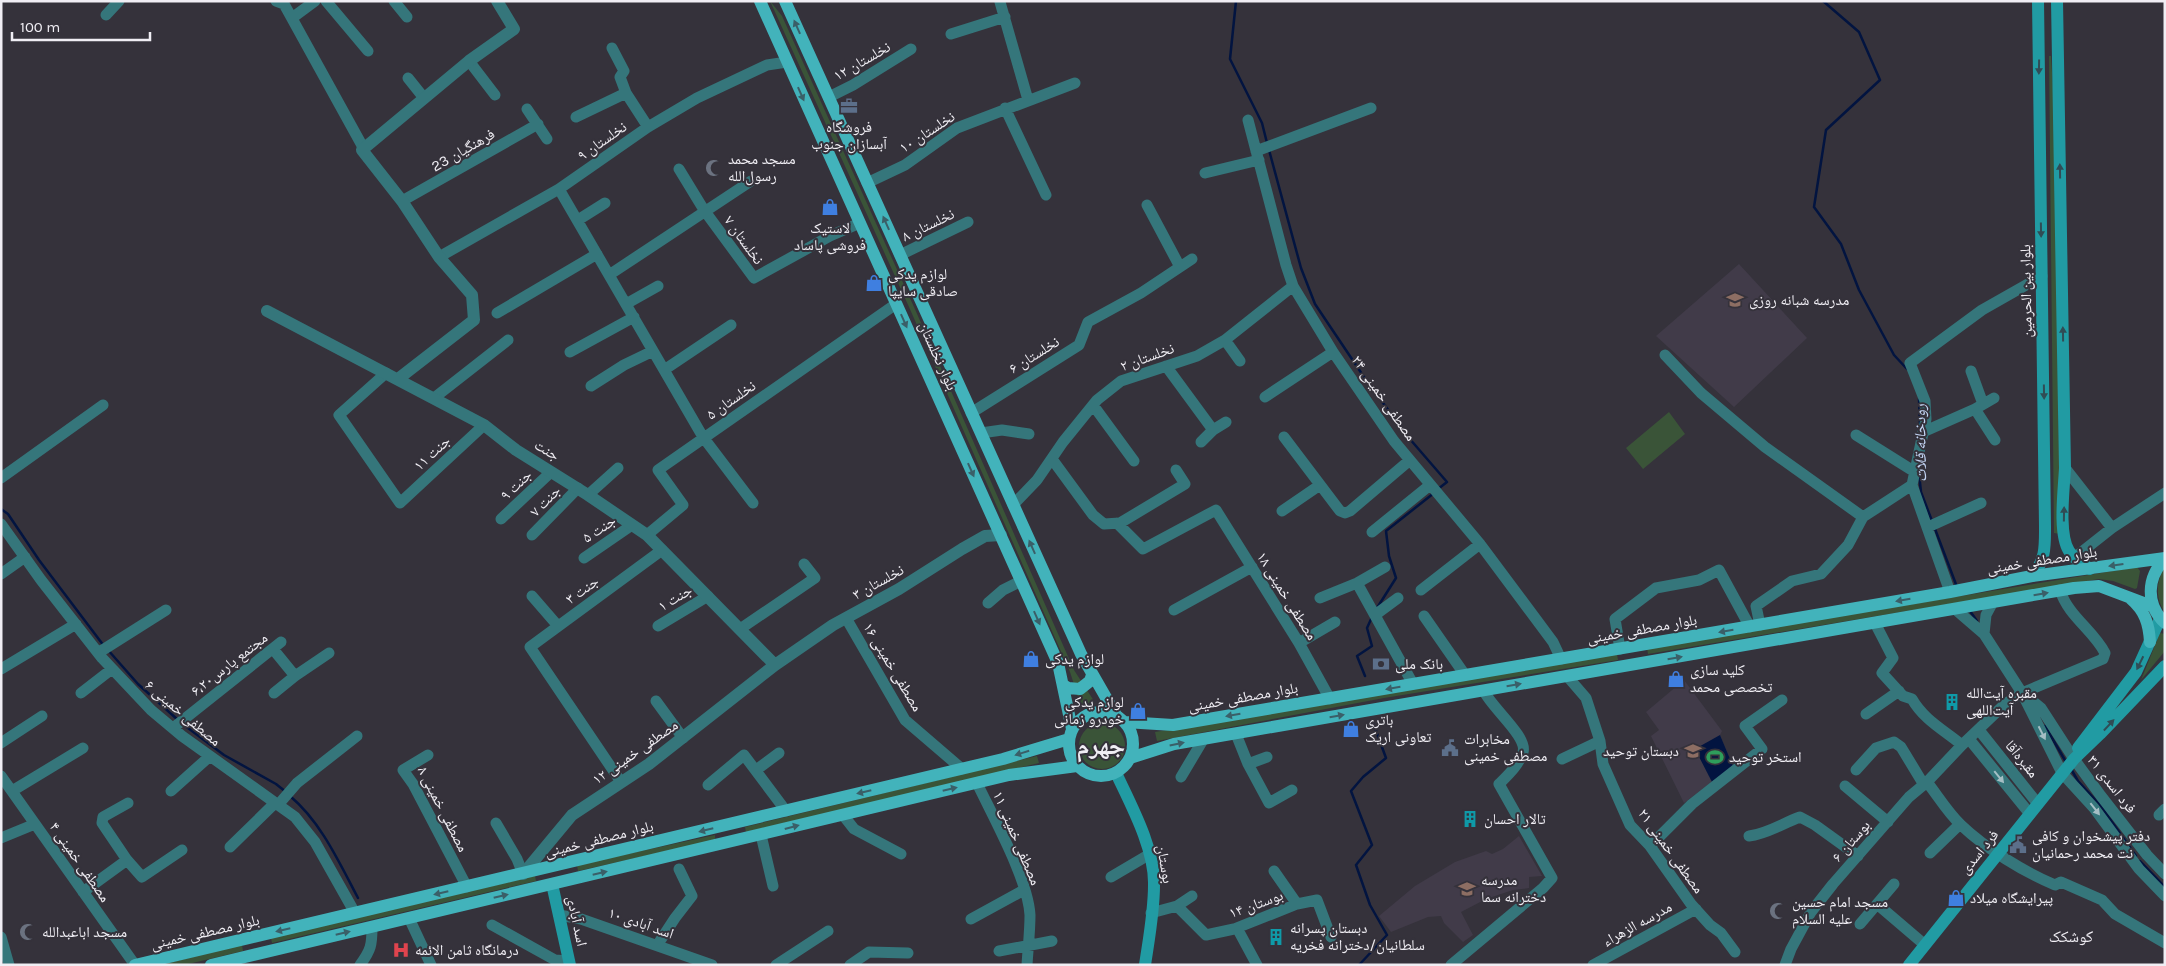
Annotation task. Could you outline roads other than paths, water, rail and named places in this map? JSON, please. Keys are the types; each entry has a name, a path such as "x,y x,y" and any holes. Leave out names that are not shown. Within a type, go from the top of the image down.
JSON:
{"main road":[{"name":"بلوار نخلستان","path":"760,1 1058,663 1070,734"},
{"name":"بلوار نخلستان","path":"785,1 1081,654 1121,719"},
{"name":"بلوار بین الحرمین","path":"2032,576 2041,565 2045,539 2038,1"},
{"path":"2057,1 2065,468 2063,537 2068,550 2074,558 2090,569"},
{"path":"2040,44 2058,46"},
{"path":"2045,539 2063,537"},
{"path":"2152,606 2151,580 2157,567 2165,558"},
{"name":"بلوار مصطفی خمینی","path":"1121,719 1173,726 1465,674 1951,592 2032,576 2165,558"},
{"path":"1130,758 1167,746 2060,590 2099,586 2152,606 2163,621"},
{"path":"2127,596 2139,606 2145,615 2149,626 2150,642"},
{"name":"فرد اسدی","path":"2074,759 2079,744 2136,672 2150,642 2163,621"},
{"path":"1634,646 1637,664"},
{"name":"فرد اسدی","path":"1909,965 1998,854 2027,812 2074,759 2165,666"},
{"path":"1063,684 1068,688 1080,689 1090,681 1092,674"},
{"path":"1096,712 1107,712 1121,719 1133,740 1130,758 1124,767 1106,777 1085,773 1076,766 1071,758 1070,734 1078,721 1096,712"},
{"name":"بلوار مصطفی خمینی","path":"135,965 1004,759 1070,734"},
{"path":"211,965 761,836 1009,775 1076,766"},
{"name":"بوستان","path":"1116,773 1134,810 1150,854 1154,883 1145,965"},
{"path":"732,824 735,841"},
{"path":"549,868 552,884"},
{"name":"اسد آبادی","path":"552,884 569,963"},
{"path":"254,937 257,954"}],"street":[{"path":"106,15 119,1"},
{"path":"276,1 284,4 364,149 362,150 402,201 439,257 472,295 474,320 392,376"},
{"path":"292,18 315,1"},
{"path":"326,1 368,51"},
{"path":"394,1 407,17"},
{"path":"364,149 469,61 514,29 497,1"},
{"path":"1000,2 1028,100"},
{"path":"951,34 1005,17"},
{"path":"612,48 624,71 620,77 626,92 648,127"},
{"name":"نخلستان ۱۲","path":"829,97 853,85 911,49"},
{"path":"469,61 494,95"},
{"name":"نخلستان ۹","path":"439,257 559,189 648,127 697,98 767,65 787,62"},
{"path":"408,78 424,98"},
{"name":"نخلستان ۱۰","path":"867,183 905,165 957,128 1005,108 1075,83"},
{"path":"576,117 626,92"},
{"path":"1005,108 1046,195"},
{"path":"1205,173 1258,155 1371,108"},
{"path":"527,109 547,139"},
{"name":"مصطفی خمینی ۲۴","path":"1248,120 1293,286 1334,352 1394,441 1480,544 1552,642 1560,659"},
{"name":"فرهنگیان 23","path":"402,201 538,124"},
{"name":"نخلستان ۷","path":"679,169 704,210 754,278 830,236 860,223"},
{"path":"609,275 704,210 717,205 751,181"},
{"path":"559,189 703,437 753,503"},
{"path":"578,220 605,203"},
{"path":"1147,205 1180,267"},
{"name":"نخلستان ۸","path":"900,255 968,222"},
{"path":"497,313 597,254"},
{"name":"نخلستان ۶","path":"971,413 1079,345 1088,322 1142,293 1192,259"},
{"path":"1951,592 1912,485 1926,419 1925,401 1910,363 1982,310 2042,276"},
{"path":"626,304 658,286"},
{"name":"نخلستان ۲","path":"1013,505 1037,480 1093,405 1121,381 1197,356 1226,340 1293,286"},
{"name":"نخلستان ۵","path":"647,535 683,505 658,470 896,304"},
{"name":"جنت","path":"267,311 484,425 516,450 583,491 647,535 775,665"},
{"path":"570,352 634,317"},
{"path":"664,370 731,324"},
{"path":"434,398 508,340"},
{"path":"1226,340 1240,361"},
{"path":"591,386 624,365 654,352"},
{"path":"1265,397 1334,352"},
{"path":"1665,354 1701,393 1765,447 1863,517"},
{"path":"1166,366 1213,430"},
{"path":"1971,371 1984,403 1995,440"},
{"name":"جنت ۱۱","path":"392,376 339,416 400,503 484,425"},
{"path":"1923,432 1984,403"},
{"path":"1,478 103,405"},
{"path":"1093,405 1134,461"},
{"path":"1201,442 1213,430 1226,422"},
{"path":"981,433 1002,430 1029,434"},
{"path":"1856,435 1915,472"},
{"path":"1284,437 1340,511 1345,513 1350,512 1410,460"},
{"path":"1052,459 1093,515 1104,524 1117,523 1185,484 1176,470"},
{"name":"جنت ۷","path":"532,535 583,491 618,468"},
{"path":"2065,468 2112,528"},
{"name":"جنت ۹","path":"501,519 551,472"},
{"path":"1282,511 1320,485"},
{"path":"1372,532 1430,485"},
{"path":"1755,626 1756,606 1792,581 1821,574 1848,545 1863,517 1912,485"},
{"path":"2074,558 2112,528 2165,493"},
{"path":"1928,527 1981,503"},
{"name":"مصطفی خمینی ۱۸","path":"1117,523 1143,549 1216,510 1299,643 1330,699"},
{"name":"مصطفی خمینی ۶","path":"1,524 98,653 151,710 210,756 295,817 315,842 355,913"},
{"name":"جنت ۵","path":"584,558 632,525"},
{"name":"نخلستان ۳","path":"775,665 846,618 899,590 985,536 1000,535"},
{"path":"1421,590 1480,544"},
{"name":"جنت ۳","path":"621,782 530,646 662,550"},
{"path":"1,574 25,557"},
{"path":"740,629 815,578 804,564"},
{"path":"1320,598 1357,583 1385,566"},
{"path":"1174,610 1252,567"},
{"path":"1620,649 1615,619 1656,588 1700,580 1719,570 1755,626"},
{"path":"988,603 1003,590 1021,581"},
{"path":"1357,583 1413,684"},
{"name":"مقبره‌آقا","path":"2027,812 1966,745 1981,733 2005,704 2022,692 2103,659 2105,653 2091,631 2064,602 2060,590"},
{"path":"532,596 558,626"},
{"name":"جنت ۱","path":"658,626 708,596"},
{"path":"1375,615 1398,598"},
{"path":"1984,634 1986,614 1993,602"},
{"path":"1955,608 1984,634 2022,692"},
{"path":"98,653 166,610"},
{"path":"1424,616 1465,674"},
{"name":"مصطفی خمینی ۱۶","path":"846,618 905,720 962,769"},
{"path":"1299,643 1335,622"},
{"path":"1875,623 1892,658 1882,673 1903,696 1912,699 1929,722 1966,745"},
{"path":"1,669 76,624"},
{"name":"۶،مجتمع پارس۲۰","path":"173,728 277,646 295,676"},
{"path":"274,693 329,653"},
{"name":"مصطفی خمینی ۱۲","path":"523,874 572,815 683,738 775,665"},
{"path":"81,693 112,669"},
{"name":"مصطفی خمینی ۲۱","path":"1567,676 1586,698 1600,741 1603,764 1630,825 1650,846 1696,909 1710,925 1721,933 1735,952"},
{"path":"1451,965 1552,878 1499,784 1513,770 1524,751 1523,746 1517,732 1488,700 1484,691"},
{"path":"1866,714 1899,691"},
{"name":"فرد اسدی ۳۱","path":"2022,692 2041,708 2074,759 2147,855 2165,874"},
{"name":"فرد اسدی ۳۱","path":"2022,692 2062,773 2082,793 2139,869 2165,896"},
{"path":"1650,846 1692,804 1762,749 1745,726 1782,700"},
{"path":"656,701 683,738"},
{"path":"1,744 42,716"},
{"name":"مقبره‌آقا","path":"1981,733 2037,802"},
{"path":"1236,734 1248,764 1269,803 1292,790"},
{"path":"230,847 297,783 357,736"},
{"path":"1181,776 1203,740"},
{"path":"1562,759 1600,741"},
{"path":"1856,770 1876,748 1894,742 1901,747 1926,784 1960,824 1998,854 2055,885 2061,882 2102,900 2115,914 2165,943"},
{"name":"بوستان ۶","path":"1785,965 1811,912 1909,797 1926,784 1966,745"},
{"path":"12,791 83,748"},
{"path":"756,770 779,753"},
{"name":"مصطفی خمینی ۸","path":"428,755 403,770 413,784 467,887"},
{"path":"708,785 744,755 786,811"},
{"path":"170,791 210,756"},
{"path":"1248,764 1267,757"},
{"name":"مصطفی خمینی ۴","path":"1,776 135,965"},
{"name":"مصطفی خمینی ۱۱","path":"977,783 1017,870 1024,890 1030,914 1027,965"},
{"path":"1845,786 1888,822"},
{"path":"128,803 103,818 102,824 127,860 142,876 182,850"},
{"path":"843,815 854,829 901,854"},
{"path":"1749,836 1760,835 1783,823 1800,817 1815,825 1858,856"},
{"path":"496,823 517,859 523,874"},
{"path":"1,838 35,824"},
{"path":"1930,853 1960,824"},
{"path":"761,836 773,886"},
{"path":"1111,877 1150,854"},
{"path":"83,892 127,860"},
{"path":"658,944 674,918 692,896 679,869"},
{"path":"1274,871 1297,904"},
{"path":"1860,924 1894,884"},
{"path":"971,919 1024,890"},
{"path":"1151,913 1177,906 1192,896"},
{"name":"بوستان ۱۴","path":"1177,906 1206,935 1237,928 1297,904 1317,900 1331,936"},
{"path":"1877,904 1925,945"},
{"name":"مدرسه الزهراء","path":"1593,965 1696,909"},
{"name":"اسد آبادی ۱۰","path":"559,915 581,919 658,944 712,965"},
{"path":"409,918 431,965"},
{"path":"492,925 555,960 569,963"},
{"path":"360,965 370,953 372,926"},
{"path":"1237,928 1257,965"},
{"path":"776,965 828,931"},
{"path":"1,937 9,965"},
{"path":"999,951 1052,941"},
{"path":"850,965 869,952 908,954"}],"water":[{"name":"استخر توحید","path":"1720,735 1733,766 1712,782 1695,749"}],"waterway":[{"path":"1236,1 1230,59 1262,123 1267,143"},
{"name":"رودخانه قلات","path":"1823,1 1859,32 1880,80 1826,130 1814,207 1841,244 1859,290 1894,355 1907,369"},
{"path":"1269,150 1301,268 1315,304 1366,380 1409,438 1447,482 1438,489"},
{"name":"رودخانه قلات","path":"1919,399 1920,423"},
{"name":"رودخانه قلات","path":"1919,474 1921,492 1932,521"},
{"path":"1377,608 1396,578 1389,556 1386,531 1434,493"},
{"path":"1,509 8,514 39,560 104,646"},
{"name":"رودخانه قلات","path":"1935,529 1957,587"},
{"name":"رودخانه قلات","path":"1970,611 1977,621"},
{"path":"1365,676 1357,656 1372,646 1367,628 1372,617"},
{"path":"108,650 138,684 178,720"},
{"path":"1359,965 1387,935 1370,905 1356,865 1372,845 1351,791 1363,777 1386,758 1372,720"},
{"path":"184,725 224,755 276,784 286,792"},
{"name":"رودخانه قلات","path":"2045,726 2066,762"},
{"name":"رودخانه قلات","path":"2071,769 2078,781 2100,805 2136,856"},
{"path":"290,796 301,806 320,830 358,898"},
{"name":"رودخانه قلات","path":"2140,861 2165,887"}],"place":[{"name":"فروشگاه آبسازان جنوب","path":"849,106"},
{"name":"مسجد محمد رسول‌الله","path":"714,168"},
{"name":"لاستیک فروشی پاساد","path":"830,207"},
{"name":"لوازم یدکی صادقی سایپا","path":"874,283"},
{"name":"مدرسه شبانه روزی","path":"1735,300"},
{"name":"لوازم یدکی","path":"1031,659"},
{"name":"بانک ملی","path":"1381,664"},
{"name":"کلید سازی تخصصی محمد","path":"1676,679"},
{"name":"مقبره آیت‌الله آیت‌اللهی","path":"1952,702"},
{"name":"لوازم یدکی خودرو زمانی","path":"1138,711"},
{"name":"باتری تعاونی اریک","path":"1351,729"},
{"name":"مخابرات مصطفی خمینی","path":"1450,748"},
{"name":"دبستان توحید","path":"1693,751"},
{"name":"استخر توحید","path":"1715,757"},
{"name":"تالار احسان","path":"1470,819"},
{"name":"دفتر پیشخوان و کافی نت محمد رحمانیان","path":"2018,845"},
{"name":"مدرسه دخترانه سما","path":"1467,889"},
{"name":"پیرایشگاه میلاد","path":"1956,898"},
{"name":"مسجد امام حسین علیه السلام","path":"1778,911"},
{"name":"مسجد اباعبدالله","path":"28,932"},
{"name":"دبستان پسرانه سلطانیان/دخترانه فخریه","path":"1276,937"},
{"name":"درمانگاه ثامن الائمه","path":"401,950"}],"district":[{"name":"جهرم","path":"1101,745"},
{"name":"کوشکک","path":"2071,936"}]}
